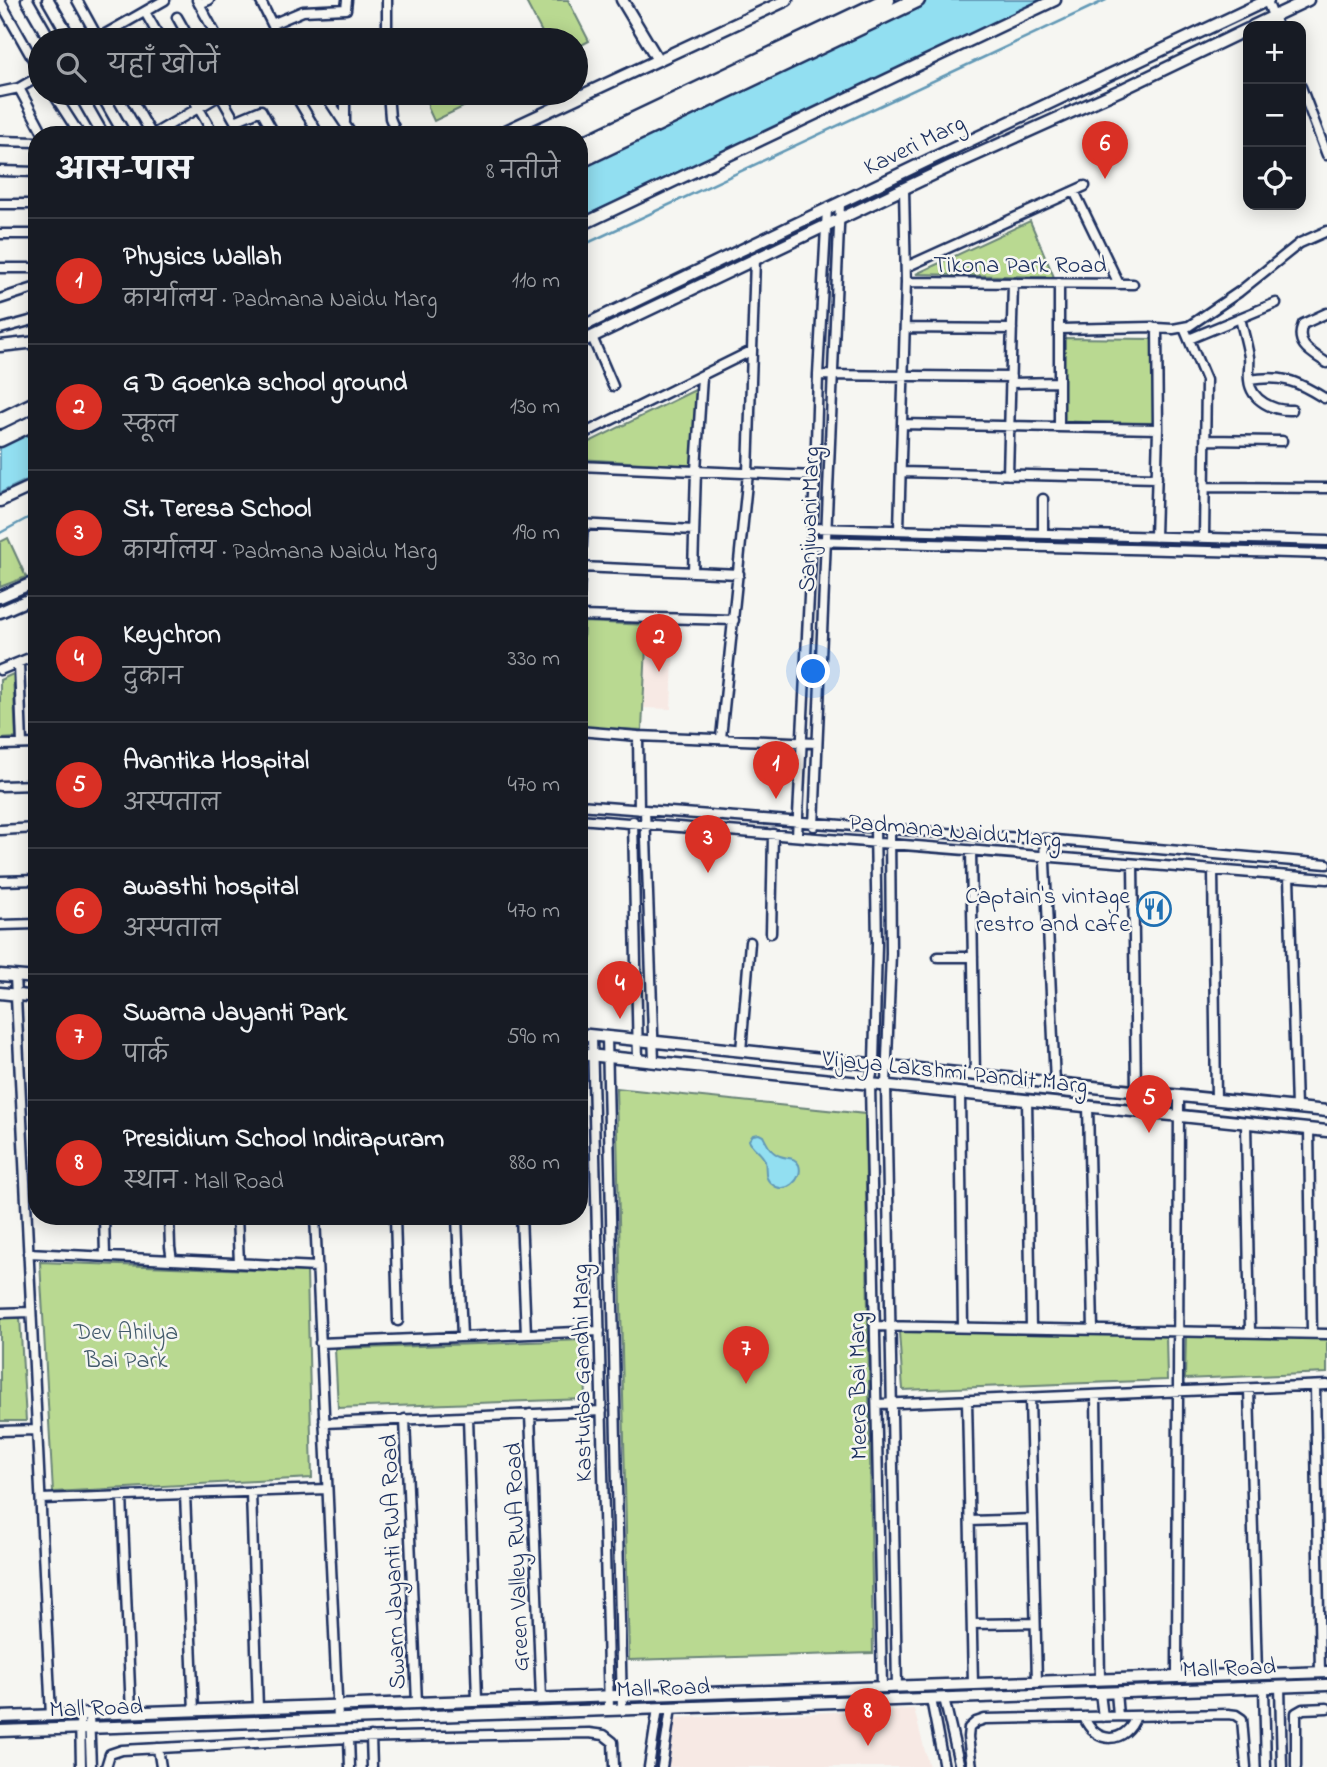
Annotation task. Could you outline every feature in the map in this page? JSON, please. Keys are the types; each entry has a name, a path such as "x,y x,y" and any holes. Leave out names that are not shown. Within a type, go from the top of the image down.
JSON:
{"highway":[{"path":"588,142 887,0"},
{"path":"588,157 917,0"},
{"path":"0,421 28,407"},
{"path":"0,439 28,425"}],"street":[{"path":"27,0 43,28"},
{"path":"48,0 64,28"},
{"path":"77,0 91,28"},
{"path":"117,28 165,0"},
{"path":"209,0 198,2 212,28"},
{"path":"260,0 274,28"},
{"path":"272,24 303,11 343,10 346,9 346,0"},
{"path":"387,0 387,28"},
{"path":"622,0 658,60"},
{"path":"588,93 788,0"},
{"path":"588,222 1055,0"},
{"path":"1268,0 1276,21 1308,0"},
{"name":"Kaveri Marg","path":"588,324 1268,0"},
{"path":"0,1 28,52"},
{"path":"145,12 154,28"},
{"path":"177,17 183,28"},
{"name":"Kaveri Marg","path":"588,339 904,188 1243,31"},
{"path":"1116,72 1125,88"},
{"path":"0,92 19,88 28,82"},
{"path":"19,88 28,105"},
{"path":"1306,100 1327,155"},
{"path":"28,105 39,126"},
{"path":"61,105 74,126"},
{"path":"86,105 98,126"},
{"path":"108,105 120,126"},
{"path":"135,105 147,126"},
{"path":"197,105 209,126"},
{"path":"168,126 203,105"},
{"path":"227,105 238,126"},
{"path":"301,105 314,126"},
{"path":"332,105 347,126"},
{"path":"345,105 345,122"},
{"path":"389,105 393,126"},
{"path":"516,126 561,105"},
{"path":"235,121 261,110 270,126"},
{"path":"0,141 28,142"},
{"path":"0,171 28,172"},
{"path":"906,267 1085,186"},
{"path":"899,530 906,282 904,188"},
{"path":"1074,191 1119,284"},
{"name":"Sanjiwani Marg","path":"814,838 840,203"},
{"path":"0,204 28,204"},
{"name":"Sanjiwani Marg","path":"797,836 827,209"},
{"path":"1060,330 1184,328 1239,292 1300,243 1327,231"},
{"path":"0,234 28,234"},
{"path":"721,738 748,473 755,259"},
{"path":"0,268 28,268"},
{"name":"Tikona Park Road","path":"906,282 1133,284"},
{"path":"1008,475 1013,283"},
{"path":"1059,283 1059,427"},
{"path":"0,299 28,290"},
{"path":"1189,339 1276,303"},
{"path":"1327,313 1303,324 1301,330 1305,347 1327,363"},
{"path":"1240,318 1249,356 1251,388 1266,404 1292,410"},
{"path":"0,329 28,321"},
{"path":"905,328 1012,329"},
{"path":"1155,537 1158,429 1156,328"},
{"path":"1184,328 1206,380 1205,538"},
{"path":"592,337 613,386"},
{"path":"0,346 28,343"},
{"path":"588,432 751,351"},
{"path":"818,375 1059,382"},
{"path":"693,572 702,377"},
{"path":"1249,380 1272,377 1286,379 1324,398"},
{"path":"902,424 1158,429"},
{"path":"1206,440 1282,441"},
{"path":"588,466 815,475"},
{"path":"901,472 1157,478"},
{"path":"1205,487 1327,488"},
{"path":"0,501 28,488"},
{"path":"1043,499 1043,534"},
{"path":"588,524 694,530"},
{"path":"812,528 1327,541"},
{"path":"811,541 1327,554"},
{"path":"588,567 738,574"},
{"path":"0,597 28,585"},
{"path":"0,612 28,600"},
{"path":"588,616 734,620"},
{"path":"0,670 28,659"},
{"path":"19,663 22,744"},
{"path":"588,732 817,743"},
{"path":"638,736 639,810 645,824 654,1061"},
{"path":"0,745 28,744"},
{"path":"0,786 28,785"},
{"name":"Padmana Naidu Marg","path":"588,807 1044,839 1327,864"},
{"path":"638,1059 633,824 639,810"},
{"name":"Padmana Naidu Marg","path":"588,820 1327,879"},
{"path":"0,830 28,828"},
{"name":"Meera Bai Marg","path":"876,828 877,944 874,1064 870,1084 882,1687"},
{"name":"Meera Bai Marg","path":"890,829 891,953 886,1085 897,1687"},
{"path":"771,933 773,834"},
{"path":"1044,839 1055,1083"},
{"path":"971,851 975,1075"},
{"path":"1133,864 1136,1092"},
{"path":"1213,870 1216,1100"},
{"path":"1289,876 1296,1108"},
{"path":"0,881 28,880"},
{"path":"0,925 28,924"},
{"path":"741,1051 750,942"},
{"path":"938,957 973,957"},
{"path":"0,975 28,977"},
{"path":"15,976 51,1716"},
{"path":"0,993 28,996"},
{"name":"Vijaya Lakshmi Pandit Marg","path":"588,1035 1327,1111"},
{"name":"Kasturba Gandhi Marg","path":"592,1035 609,1710"},
{"name":"Kasturba Gandhi Marg","path":"607,1037 622,1709"},
{"name":"Vijaya Lakshmi Pandit Marg","path":"588,1055 1327,1131"},
{"path":"960,1093 963,1327"},
{"path":"1177,1677 1179,1096"},
{"path":"1027,1100 1031,1328"},
{"path":"1088,1106 1093,1329"},
{"path":"1246,1123 1250,1332"},
{"path":"1309,1129 1312,1333"},
{"path":"104,1225 105,1256"},
{"path":"169,1225 172,1260"},
{"path":"237,1225 239,1263"},
{"path":"315,1225 338,1719"},
{"path":"395,1225 398,1321"},
{"path":"457,1225 462,1337"},
{"path":"522,1225 526,1334"},
{"path":"28,1253 317,1267"},
{"path":"0,1313 31,1312"},
{"path":"876,1326 1327,1334"},
{"path":"320,1343 600,1331"},
{"path":"600,1357 614,1356"},
{"path":"877,1404 1327,1385"},
{"path":"1315,1386 1324,1672"},
{"path":"1249,1389 1257,1675"},
{"path":"1096,1395 1100,1680"},
{"path":"1030,1398 1037,1682"},
{"path":"967,1400 973,1684"},
{"path":"324,1423 602,1411"},
{"name":"Green Valley RWA Road","path":"530,1414 541,1699"},
{"path":"468,1417 477,1700"},
{"name":"Swarn Jayanti RWA Road","path":"405,1419 417,1703"},
{"path":"0,1431 37,1430"},
{"path":"41,1499 327,1489"},
{"path":"251,1492 258,1709"},
{"path":"185,1494 194,1711"},
{"path":"122,1496 131,1713"},
{"path":"970,1521 1033,1519"},
{"path":"972,1624 1035,1623"},
{"name":"Mall Road","path":"0,1717 1324,1672"},
{"name":"Mall Road","path":"0,1731 1327,1685"},
{"path":"1280,1686 1282,1767"},
{"path":"1264,1687 1266,1767"},
{"path":"1116,1692 1118,1716"},
{"path":"1100,1693 1103,1717"},
{"path":"944,1698 960,1767"},
{"path":"931,1699 944,1767"},
{"path":"662,1767 671,1707"},
{"path":"649,1767 658,1708"},
{"path":"1296,1767 1296,1713 1303,1709 1327,1708"},
{"path":"84,1714 91,1767"},
{"path":"972,1767 969,1728 976,1722 985,1720 1236,1715 1242,1718 1244,1727 1246,1767"},
{"path":"1084,1717 1093,1732 1110,1738 1127,1732 1136,1716"},
{"path":"81,1767 85,1728"},
{"path":"106,1767 110,1754 122,1750 371,1737 589,1733 604,1735 613,1742 614,1767"},
{"path":"371,1737 372,1767"},
{"path":"349,1738 350,1767"},
{"path":"158,1748 161,1767"}],"shaded area":[{"path":"647,633 674,636 671,709 643,708"},
{"path":"914,1709 929,1767 668,1767 674,1718"}],"green space":[{"path":"568,0 582,28 540,28 526,2"},
{"path":"428,105 467,105 434,121"},
{"path":"1030,221 1054,277 916,274"},
{"path":"1064,338 1154,339 1153,423 1063,422"},
{"path":"697,389 692,466 588,460 588,443"},
{"path":"8,538 26,577 0,587 0,542"},
{"path":"588,622 647,625 642,730 588,727"},
{"path":"13,674 16,738 0,739 0,680"},
{"path":"616,1088 865,1114 873,1653 629,1660"},
{"name":"Dev Ahilya Bai Park","path":"40,1262 307,1272 312,1478 53,1492"},
{"path":"20,1317 26,1421 0,1421 0,1318"},
{"path":"899,1332 1166,1335 1167,1380 903,1390"},
{"path":"1186,1335 1327,1337 1327,1373 1185,1379"},
{"path":"584,1340 586,1399 338,1408 335,1349"}],"water":[{"path":"924,0 1044,0 588,215 588,158"},
{"path":"28,422 28,479 0,493 0,435"},
{"path":"759,1134 774,1153 793,1159 799,1165 799,1175 788,1187 778,1188 768,1180 764,1158 749,1140 753,1135"}],"waterway":[{"path":"588,243 1106,0"},
{"path":"0,533 28,518"}],"place":[{"name":"awasthi hospital","path":"1105,179"},
{"name":"G D Goenka school ground","path":"659,672"},
{"name":"Physics Wallah","path":"776,799"},
{"name":"St. Teresa School","path":"708,873"},
{"name":"Captain's vintage restro and cafe","path":"1154,909"},
{"name":"Keychron","path":"620,1019"},
{"name":"Avantika Hospital","path":"1149,1133"},
{"name":"Swarna Jayanti Park","path":"746,1384"},
{"name":"Presidium School Indirapuram","path":"868,1746"}]}
